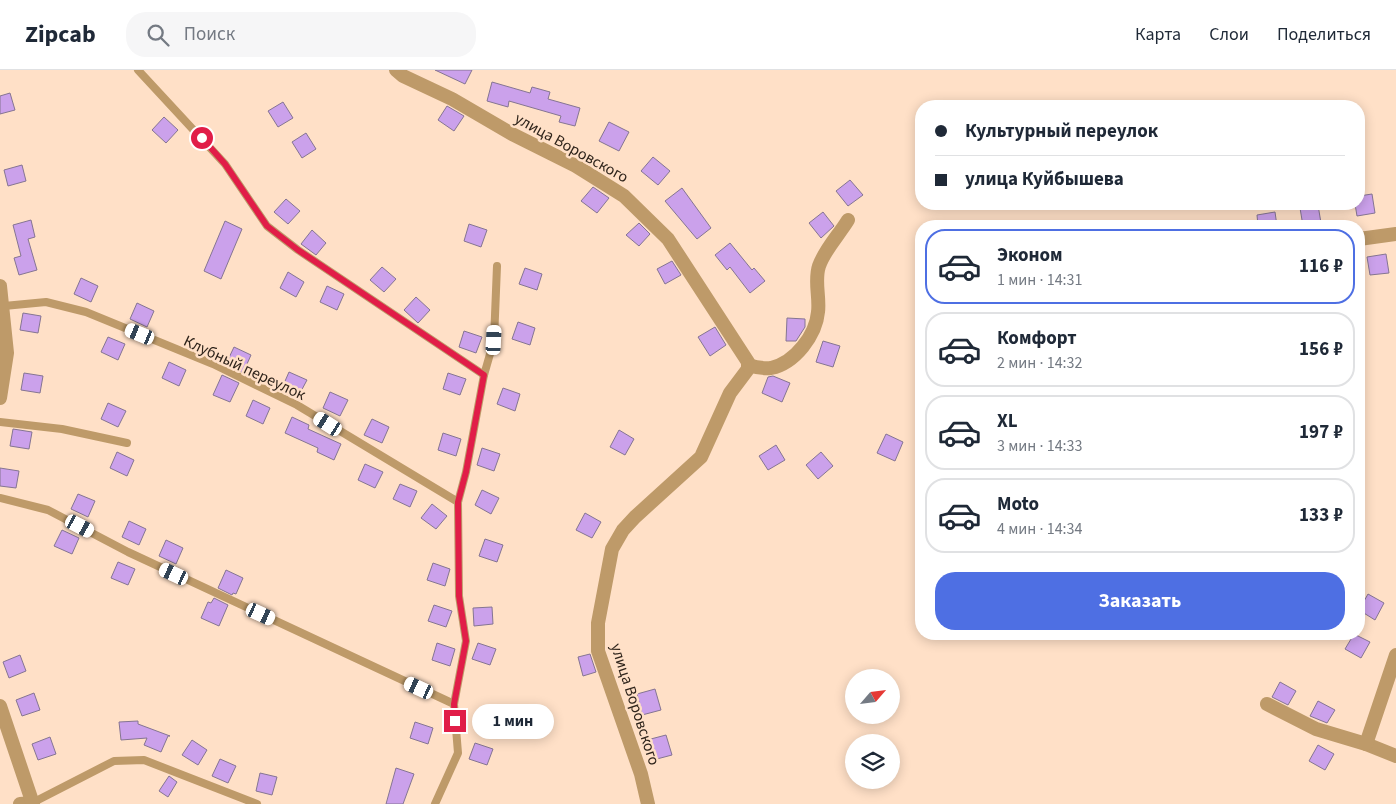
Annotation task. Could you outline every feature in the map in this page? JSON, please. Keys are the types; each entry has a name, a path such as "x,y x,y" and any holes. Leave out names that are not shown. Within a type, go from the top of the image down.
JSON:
{"street":[{"name":"улица Воровского","path":"396,70 403,76 452,99 512,134 576,166 624,196 668,239 743,353 748,365 748,370 730,393 701,458 623,530 612,549 598,623 598,651 641,774 648,804"},
{"path":"748,365 765,368 779,365 809,340 816,328 819,267 826,252 848,220"},
{"path":"1365,238 1396,234"},
{"path":"0,286 4,306 7,353 0,398"},
{"path":"1366,744 1396,656"},
{"path":"1267,704 1316,728 1396,756"},
{"path":"0,706 28,804"}],"lane":[{"path":"138,70 225,164 267,226 298,250 484,375"},
{"path":"434,804 458,753 454,704 466,641 459,596 458,502 466,472 484,375 494,340 497,266"},
{"name":"Клубный переулок","path":"4,306 46,302 86,312 212,364 297,405 458,502"},
{"path":"0,422 62,429 127,443"},
{"path":"0,498 48,510 134,555 454,704"},
{"path":"28,804 114,761 129,759 144,760 257,804"}],"building":[{"path":"435,70 472,70 465,84"},
{"path":"492,82 530,93 532,87 550,92 548,99 580,108 575,126 559,122 561,116 509,101 508,107 487,101"},
{"path":"10,93 15,110 0,114 0,96"},
{"path":"283,102 293,118 278,127 268,111"},
{"path":"447,106 464,116 454,131 438,120"},
{"path":"164,117 178,130 166,143 152,130"},
{"path":"609,122 629,132 619,151 599,141"},
{"path":"306,133 316,149 302,158 292,142"},
{"path":"653,157 670,171 658,185 641,171"},
{"path":"22,165 26,181 8,186 4,170"},
{"path":"850,180 863,195 848,206 836,191"},
{"path":"593,187 609,198 597,213 581,201"},
{"path":"682,188 711,228 697,239 665,201"},
{"path":"1372,194 1375,213 1357,216 1356,210 1365,210 1365,195"},
{"path":"286,199 300,211 288,224 274,212"},
{"path":"1300,210 1319,210 1320,220 1302,220"},
{"path":"823,212 834,226 821,238 809,223"},
{"path":"1275,212 1276,220 1257,220 1257,215"},
{"path":"31,220 35,237 28,239 37,270 19,275 14,258 21,256 13,225"},
{"path":"225,221 242,229 221,279 204,271"},
{"path":"639,223 650,234 639,246 626,235"},
{"path":"469,224 487,230 481,247 464,241"},
{"path":"312,230 326,243 316,255 301,244"},
{"path":"730,243 752,270 754,268 765,281 750,293 730,267 727,270 715,255"},
{"path":"1386,254 1389,273 1370,275 1367,257"},
{"path":"672,261 681,275 665,284 657,269"},
{"path":"382,267 396,279 384,292 370,280"},
{"path":"525,268 542,274 537,290 519,284"},
{"path":"288,272 304,282 296,297 280,288"},
{"path":"81,278 98,286 91,302 74,294"},
{"path":"327,286 344,294 337,310 320,302"},
{"path":"416,297 430,310 418,323 404,310"},
{"path":"137,303 154,311 147,327 130,319"},
{"path":"23,313 41,316 38,333 20,330"},
{"path":"787,318 805,319 805,327 796,341 786,341"},
{"path":"518,322 535,328 530,345 512,339"},
{"path":"715,327 726,345 710,356 698,337"},
{"path":"464,331 482,337 476,353 459,347"},
{"path":"108,337 125,344 118,360 101,352"},
{"path":"823,341 840,346 833,367 816,362"},
{"path":"234,347 251,355 243,373 226,364"},
{"path":"169,362 186,370 179,386 162,378"},
{"path":"289,372 307,380 299,395 282,388"},
{"path":"24,373 43,376 40,393 21,390"},
{"path":"448,373 466,379 460,395 443,389"},
{"path":"222,375 239,383 230,402 213,395"},
{"path":"773,376 790,383 782,402 762,393 768,377"},
{"path":"503,388 520,394 515,411 497,404"},
{"path":"330,392 348,400 340,416 323,408"},
{"path":"253,400 270,408 263,424 246,416"},
{"path":"108,403 126,411 118,427 101,419"},
{"path":"292,417 309,425 308,429 341,444 334,460 317,452 318,448 285,433"},
{"path":"372,419 389,427 382,443 364,435"},
{"path":"13,429 32,432 29,449 10,446"},
{"path":"619,430 634,439 625,455 610,447"},
{"path":"443,433 461,439 456,456 438,450"},
{"path":"886,434 903,442 895,461 877,453"},
{"path":"776,445 785,460 768,470 759,456"},
{"path":"482,448 500,454 494,471 477,465"},
{"path":"117,452 134,460 127,476 110,468"},
{"path":"821,452 833,466 818,479 806,465"},
{"path":"365,464 383,472 375,488 358,480"},
{"path":"0,468 19,471 16,488 0,486"},
{"path":"400,484 417,491 410,507 393,499"},
{"path":"482,490 499,498 491,514 475,505"},
{"path":"78,494 95,501 88,517 71,509"},
{"path":"432,504 447,516 436,529 421,518"},
{"path":"585,513 601,522 592,538 576,530"},
{"path":"129,521 146,529 139,545 122,537"},
{"path":"62,530 79,538 72,554 54,546"},
{"path":"485,539 503,545 497,562 479,556"},
{"path":"166,540 183,548 176,564 159,556"},
{"path":"118,562 135,569 128,585 111,578"},
{"path":"433,563 450,569 445,586 427,580"},
{"path":"226,570 243,578 236,594 233,593 232,595 218,588"},
{"path":"1368,594 1384,603 1375,620 1365,614 1365,599"},
{"path":"214,598 228,605 219,626 201,618 208,602 211,603"},
{"path":"434,605 452,611 446,627 428,621"},
{"path":"492,607 493,624 474,626 473,608"},
{"path":"1350,640 1365,640 1370,642 1361,658 1345,649"},
{"path":"437,643 455,649 450,666 432,660"},
{"path":"478,643 496,649 490,665 472,659"},
{"path":"590,654 596,672 583,676 578,657"},
{"path":"20,655 26,671 9,678 3,662"},
{"path":"1280,682 1296,691 1288,705 1272,697"},
{"path":"655,689 661,710 642,715 637,694"},
{"path":"34,693 40,710 22,716 16,700"},
{"path":"1318,701 1335,710 1327,723 1310,716"},
{"path":"138,721 138,724 170,736 168,736 161,752 144,745 147,738 121,740 119,722"},
{"path":"415,722 433,728 428,744 410,738"},
{"path":"666,735 672,755 653,760 647,740"},
{"path":"50,737 56,754 38,760 32,744"},
{"path":"192,740 207,750 198,765 182,755"},
{"path":"475,743 493,749 487,765 469,759"},
{"path":"1318,745 1334,754 1325,770 1309,761"},
{"path":"220,759 236,766 228,783 212,776"},
{"path":"396,768 414,774 403,804 386,804"},
{"path":"260,773 277,777 272,795 256,791"},
{"path":"169,776 177,782 168,797 159,791"}],"route":[{"path":"202,138 225,164 267,226 298,250 400,318 441,348 484,375 466,472 458,502 459,596 466,641 454,704 455,721"}]}
